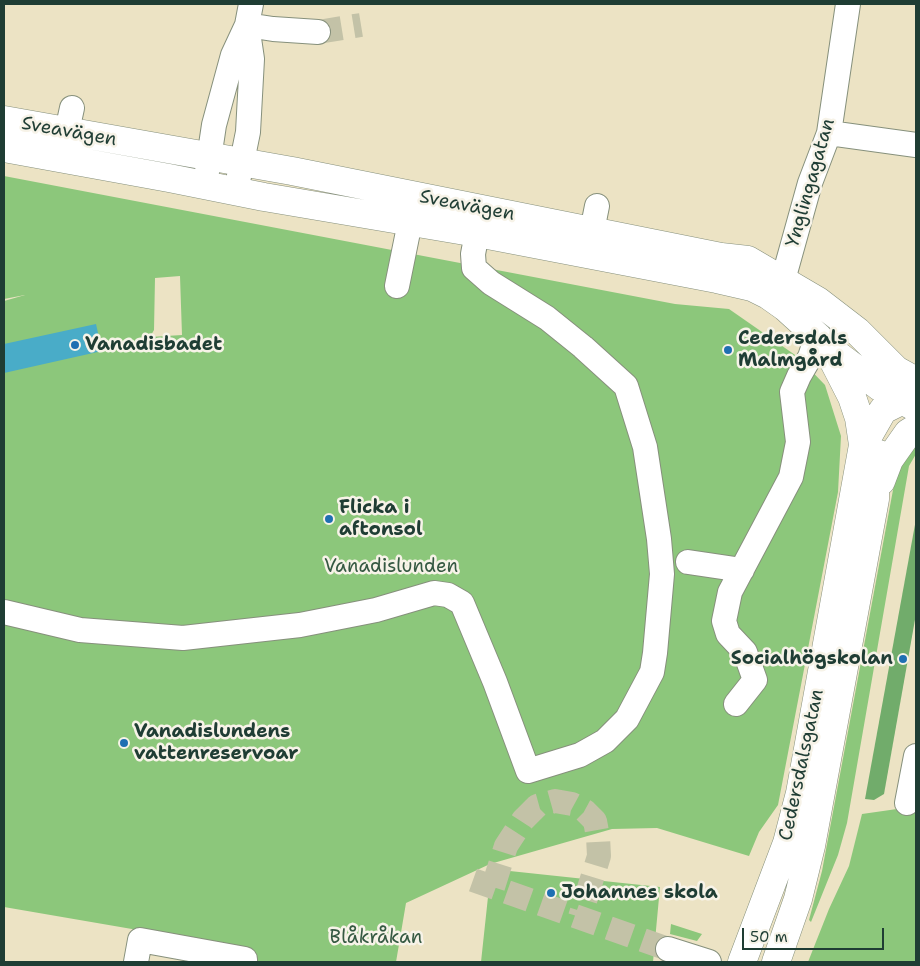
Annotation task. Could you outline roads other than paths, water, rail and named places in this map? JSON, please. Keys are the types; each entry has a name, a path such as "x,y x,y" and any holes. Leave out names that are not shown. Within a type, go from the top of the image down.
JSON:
{"main road":[{"name":"Sveavägen","path":"4,120 70,120 209,156 595,219 721,257 748,260 780,291 822,342 880,387 910,403"},
{"name":"Sveavägen","path":"4,148 205,186 476,233 717,279 752,287 768,295 780,291 818,301 857,331 910,403"},
{"name":"Cedersdalsgatan","path":"822,342 852,397 859,418 864,445"},
{"name":"Cedersdalsgatan","path":"742,962 787,843 800,793 864,445 883,410 910,403"},
{"name":"Cedersdalsgatan","path":"776,962 798,899 811,846 875,499 875,464 890,423 910,403"}],"street":[{"name":"Ynglingagatan","path":"780,291 801,182 829,133 848,4"},
{"path":"249,14 273,29 318,32"},
{"path":"205,186 214,125 233,55 249,14"},
{"path":"236,191 248,132 252,59 249,14"},
{"path":"829,133 916,145"},
{"path":"397,286 410,222"},
{"path":"4,612 80,630 183,638 300,625 376,610 434,593 448,595 462,603 495,682 528,771 580,754 606,741 627,719 652,672 656,653 662,574 645,447 626,386 583,347 547,318 491,283 474,268 473,254 476,233"},
{"path":"736,704 756,680 745,652 728,634 724,621 730,592 791,477 798,442 792,392 810,357 822,342"},
{"path":"688,562 742,570"},
{"path":"907,803 916,756"},
{"path":"136,962 140,940 246,959 245,962"},
{"path":"668,949 709,962"}],"water":[{"path":"96,324 102,351 4,373 4,344"}],"tunnel":[{"path":"318,32 361,25"},
{"path":"493,887 506,846 523,820 537,806 555,801 572,804 585,811 595,821 598,837 599,856 580,917"},
{"path":"473,880 668,949"}],"place":[{"name":"Vanadisbadet","path":"75,345"},
{"name":"Cedersdals Malmgård","path":"728,350"},
{"name":"Flicka i aftonsol","path":"329,519"},
{"name":"Socialhögskolan","path":"903,659"},
{"name":"Vanadislundens vattenreservoar","path":"124,743"},
{"name":"Johannes skola","path":"551,893"}],"park label":[{"name":"Vanadislunden","path":"391,567"},
{"name":"Blåkråkan","path":"376,938"}]}
